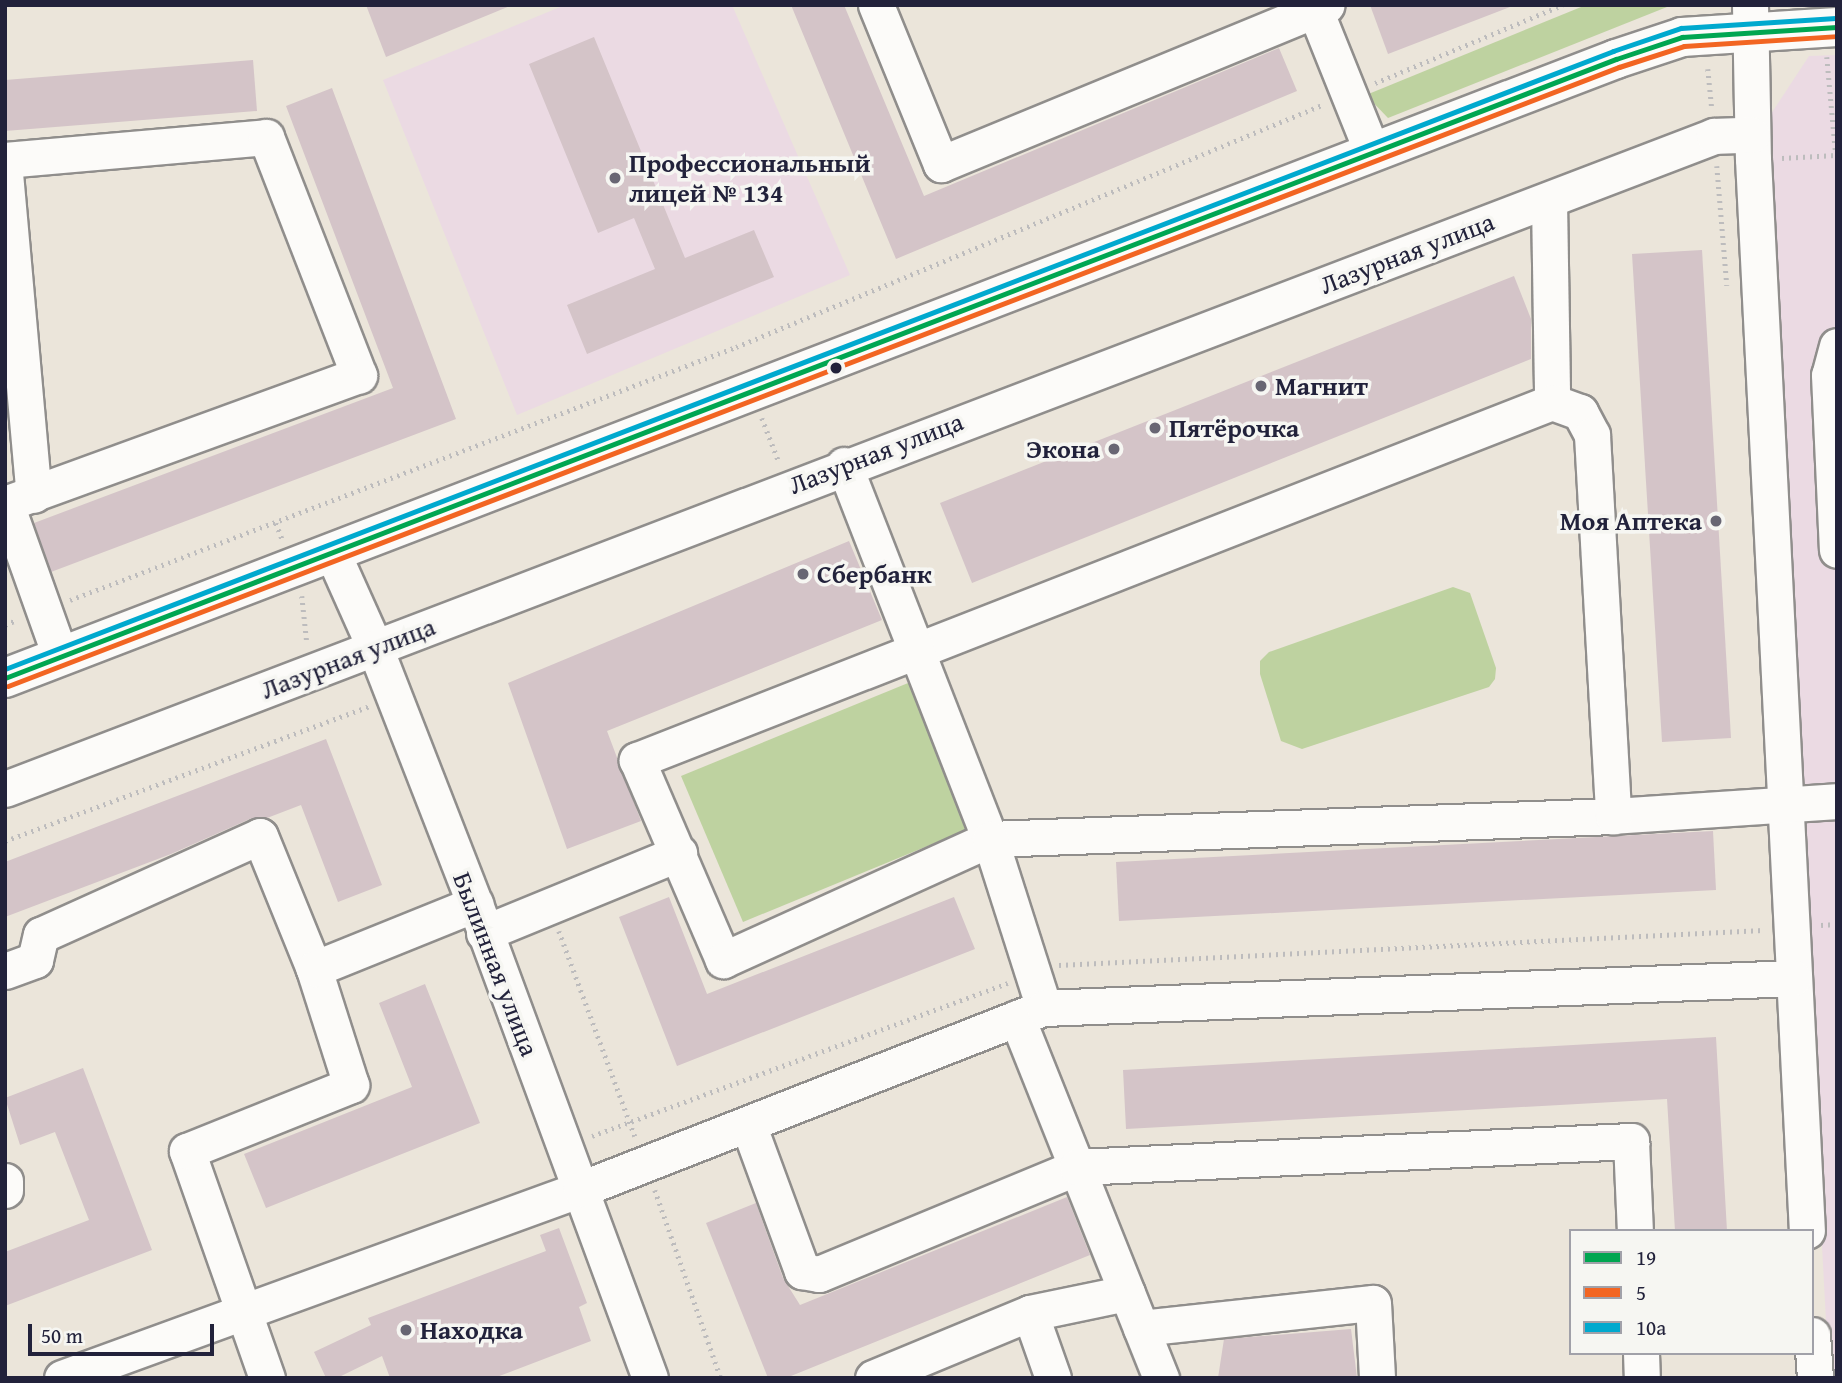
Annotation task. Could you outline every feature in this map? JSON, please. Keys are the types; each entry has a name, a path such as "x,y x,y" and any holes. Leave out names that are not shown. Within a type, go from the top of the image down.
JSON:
{"main road":[{"path":"5,678 1372,152 1671,40 1750,17 1832,40"}],"street":[{"path":"876,5 941,164 1318,7 1372,152"},
{"path":"1750,17 1752,147 1807,1229"},
{"name":"Лазурная улица","path":"5,789 844,465 1714,136 1752,147"},
{"path":"5,160 266,137 359,375 15,501"},
{"path":"5,173 15,501 44,610 60,656"},
{"path":"1549,200 1552,402"},
{"path":"1837,346 1829,375 1837,550"},
{"path":"1613,816 1592,435 1580,412 1552,402 637,760 723,960 990,839 1613,816 1837,801"},
{"path":"844,465 919,649 990,839 1031,1013 1077,1167 1160,1378"},
{"name":"Былинная улица","path":"333,554 394,697 650,1378"},
{"path":"5,971 35,960 41,935 260,836 314,969 351,1085 187,1151 267,1378"},
{"path":"314,969 479,919 679,853"},
{"path":"62,1378 581,1189 1031,1013 1793,978"},
{"path":"748,1124 802,1271 820,1274 1077,1167 1631,1141 1635,1229"},
{"path":"5,1181 5,1190"},
{"path":"873,1378 1030,1313 1127,1293"},
{"path":"1141,1328 1373,1303 1377,1378"},
{"path":"1030,1313 1053,1378"},
{"path":"1641,1355 1643,1378"},
{"path":"1813,1355 1815,1378"}],"path":[{"path":"5,625 736,347 1562,5"},
{"path":"1752,147 1836,155 1832,40"},
{"path":"736,347 739,355"},
{"path":"761,414 788,487"},
{"path":"301,592 310,672"},
{"path":"5,841 394,697"}],"shaded area":[{"name":"Профессиональный лицей № 134","path":"565,5 732,5 850,275 517,415 383,80"},
{"path":"1837,55 1837,1378 1829,1378 1763,126 1809,56"}],"green space":[{"path":"1586,5 1672,5 1388,118 1366,95"},
{"path":"1453,587 1470,593 1496,668 1495,679 1489,687 1302,749 1281,741 1260,674 1260,661 1269,652"},
{"path":"935,672 998,817 743,922 681,776"}],"building":[{"path":"366,5 510,5 510,6 386,57"},
{"path":"791,5 844,5 924,196 1279,48 1297,91 896,259"},
{"path":"1370,5 1510,5 1510,7 1388,54"},
{"path":"594,37 685,258 754,230 774,277 587,354 567,305 655,269 634,218 598,233 529,64"},
{"path":"253,60 257,111 5,131 5,80"},
{"path":"332,88 456,419 51,572 34,523 393,388 286,106"},
{"path":"1702,250 1731,738 1662,742 1632,254"},
{"path":"1514,276 1531,319 1531,359 972,583 940,503"},
{"path":"849,541 882,620 607,731 641,821 567,849 508,683"},
{"path":"326,739 382,885 338,902 301,805 267,818 252,818 171,854 5,917 5,862"},
{"path":"1713,831 1716,890 1119,921 1116,862"},
{"path":"669,897 707,994 954,897 975,949 677,1066 619,917"},
{"path":"425,984 480,1123 266,1208 244,1154 412,1087 379,1003"},
{"path":"1716,1037 1727,1229 1675,1229 1667,1099 1126,1129 1123,1070"},
{"path":"83,1068 152,1250 5,1306 5,1252 89,1220 55,1132 20,1145 5,1098"},
{"path":"1067,1197 1090,1255 786,1378 768,1378 706,1223 756,1203 783,1278 800,1305"},
{"path":"559,1228 587,1303 579,1307 591,1341 494,1378 390,1378 382,1356 337,1378 326,1378 314,1352 371,1325 368,1318 546,1251 540,1235"},
{"path":"1351,1329 1357,1378 1218,1378 1224,1339"}],"transit line":[{"name":"10а","path":"5,669 1613,51 1681,28 1836,18"},
{"name":"19","path":"5,678 1616,59 1682,37 1837,27"},
{"name":"5","path":"8,686 1619,67 1684,46 1837,36"}],"place":[{"name":"Профессиональный лицей № 134","path":"615,178"},
{"name":"Магнит","path":"1261,386"},
{"name":"Пятёрочка","path":"1155,428"},
{"name":"Экона","path":"1114,449"},
{"name":"Моя Аптека","path":"1716,521"},
{"name":"Сбербанк","path":"803,574"},
{"name":"Находка","path":"406,1330"}]}
